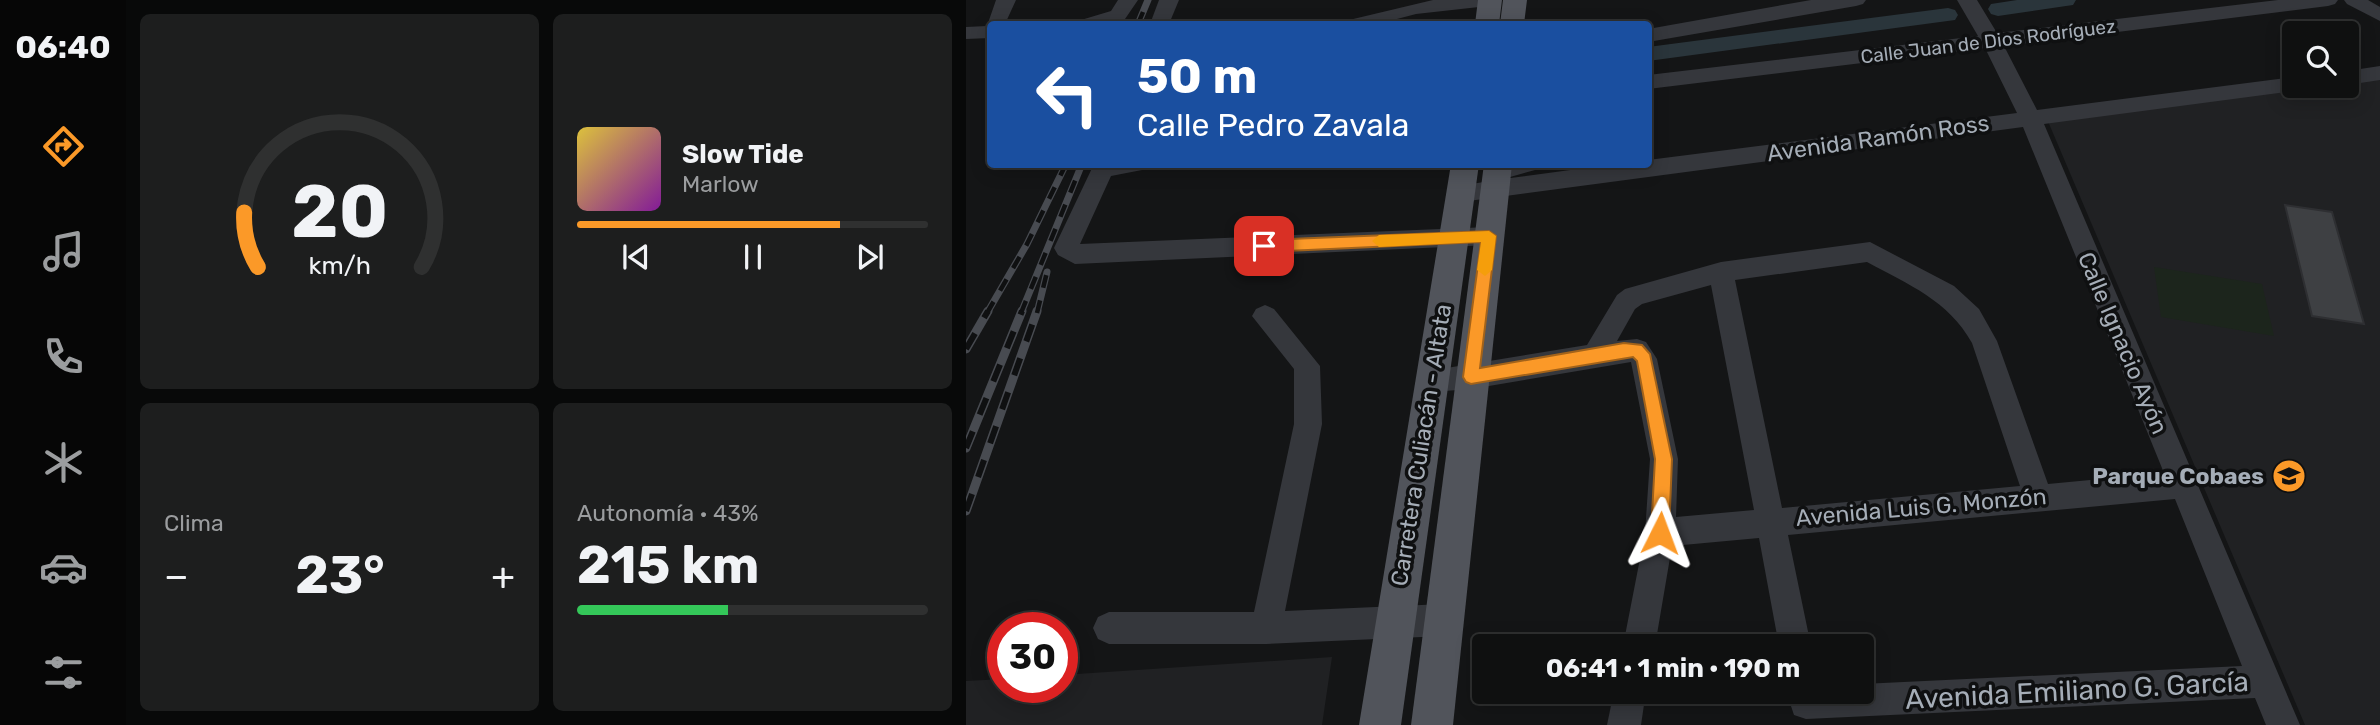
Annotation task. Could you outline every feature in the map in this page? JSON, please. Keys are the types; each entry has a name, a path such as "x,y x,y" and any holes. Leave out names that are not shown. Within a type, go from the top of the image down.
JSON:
{"main road":[{"path":"1487,21 1489,0"},
{"path":"1512,21 1515,0"},
{"name":"Carretera Culiacán - Altata","path":"1432,725 1489,236 1491,175"},
{"name":"Carretera Culiacán - Altata","path":"1380,725 1453,238 1491,175"}],"street":[{"path":"997,21 1006,0"},
{"path":"1102,21 1118,15 1128,0"},
{"path":"1161,21 1169,0"},
{"path":"1367,21 1416,8 1489,0"},
{"path":"1652,35 1827,1 1856,0"},
{"name":"Calle Ignacio Ayón","path":"1967,0 1991,40 2030,117 2283,725"},
{"name":"Calle Juan de Dios Rodríguez","path":"1652,82 2328,0"},
{"path":"2354,0 2380,16"},
{"path":"966,33 987,32"},
{"path":"2359,76 2380,73"},
{"name":"Avenida Ramón Ross","path":"1652,158 2030,117 2282,86"},
{"path":"1104,168 1066,247 1075,254 1489,236"},
{"name":"Avenida Ramón Ross","path":"1491,175 1556,168"},
{"path":"1595,355 1626,302 1634,296 1721,272 1870,252 1945,293 1970,316 1984,341 2038,497"},
{"path":"1721,272 1793,634"},
{"path":"1265,316 1307,366 1308,424 1266,628"},
{"path":"1431,380 1471,377 1637,350 1644,359 1664,459 1660,533 1641,634"},
{"name":"Avenida Luis G. Monzón","path":"1660,533 2182,485"},
{"path":"1110,628 1266,628 1444,620"},
{"name":"Avenida Emiliano G. García","path":"1807,706 2264,681"},
{"path":"1624,725 1628,704"}],"shaded area":[{"name":"Parque Cobaes","path":"2380,77 2380,725 2305,725 2047,119 2282,90 2282,98 2359,98 2359,80"},
{"path":"2154,267 2262,284 2274,336 2161,317"},
{"path":"1332,657 1322,725 966,725 966,681 987,680 987,703 1078,703 1078,674"}],"building":[{"path":"2285,205 2332,212 2364,324 2312,316"}],"waterway":[{"path":"1998,9 2066,0"},
{"path":"1652,53 1948,15"}],"railway":[{"path":"1139,21 1148,0"},
{"path":"987,313 1027,244 1064,168"},
{"path":"1021,313 1080,168"},
{"path":"1037,313 1047,272"},
{"path":"966,349 988,311"},
{"path":"966,448 1022,311"},
{"path":"966,511 1037,311"}],"slow traffic":[{"path":"1379,241 1489,236 1485,270"}],"place":[{"name":"Parque Cobaes","path":"2289,476"}],"route":[{"path":"1264,246 1489,236 1471,377 1637,350 1644,359 1664,459 1660,533"}]}
